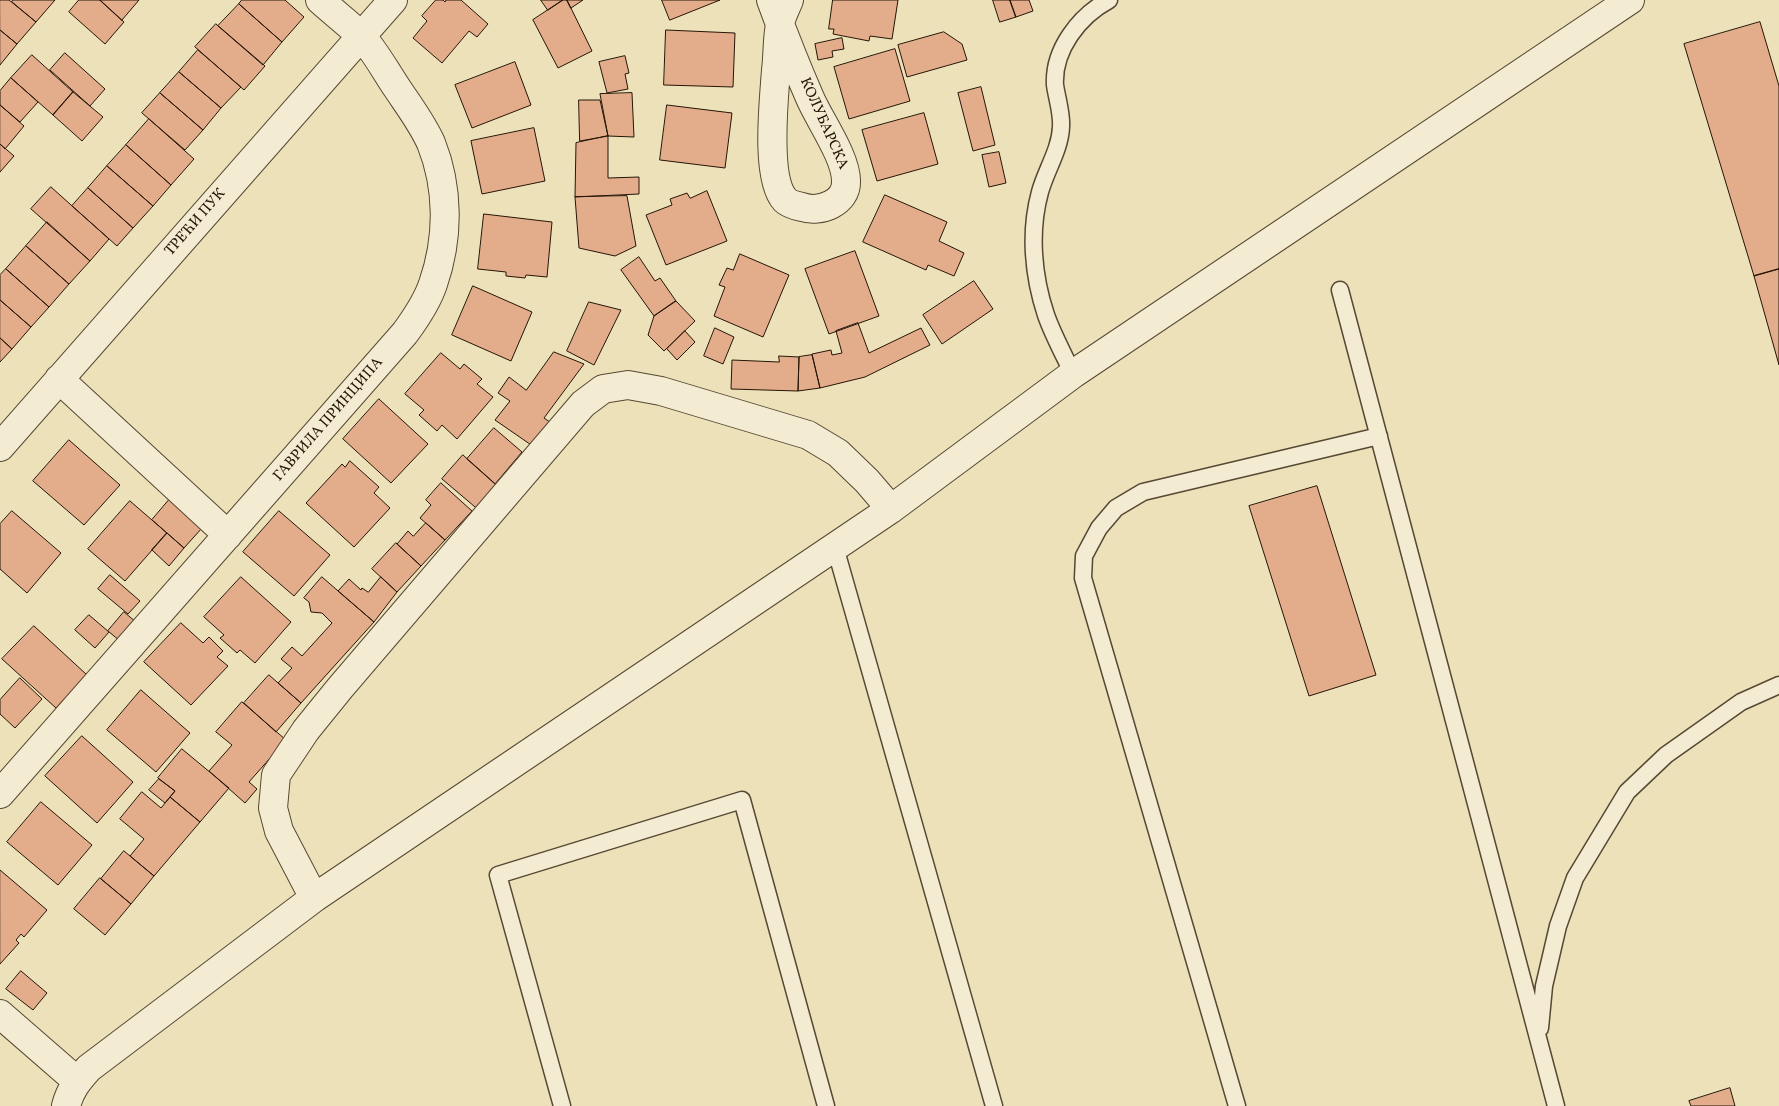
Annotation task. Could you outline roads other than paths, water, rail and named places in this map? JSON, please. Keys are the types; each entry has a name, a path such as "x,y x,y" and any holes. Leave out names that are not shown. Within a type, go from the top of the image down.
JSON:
{"street":[{"name":"ГАВРИЛА ПРИНЦИПА","path":"0,794 405,333 421,310 429,293 441,258 445,230 445,200 440,171 430,142 417,116 361,36 320,0"},
{"name":"ТРЕЋИ ПУК","path":"0,447 393,0"},
{"path":"66,1106 69,1094 89,1068 314,898 891,509 1073,374 1630,0"},
{"name":"КОЛУБАРСКА","path":"780,8 810,99 843,164 846,182 843,193 834,204 824,209 809,210 792,204 785,200 778,185 772,152 780,8"},
{"path":"59,379 228,535"},
{"path":"314,898 279,830 273,808 276,775 306,730 340,688 583,404 603,390 628,385 662,391 808,435 838,452 891,509"},
{"path":"0,1014 78,1080"}],"lane":[{"path":"1073,374 1046,316 1037,280 1032,245 1034,222 1040,191 1059,142 1062,125 1055,85 1058,58 1070,34 1099,5 1109,0"},
{"path":"1340,290 1556,1106"},
{"path":"1237,1106 1083,578 1084,556 1100,528 1116,508 1143,492 1379,436"},
{"path":"835,547 994,1106"},
{"path":"1539,1041 1544,986 1558,926 1575,878 1627,792 1666,755 1741,702 1779,685"},
{"path":"562,1106 498,875 742,800 826,1106"}]}
